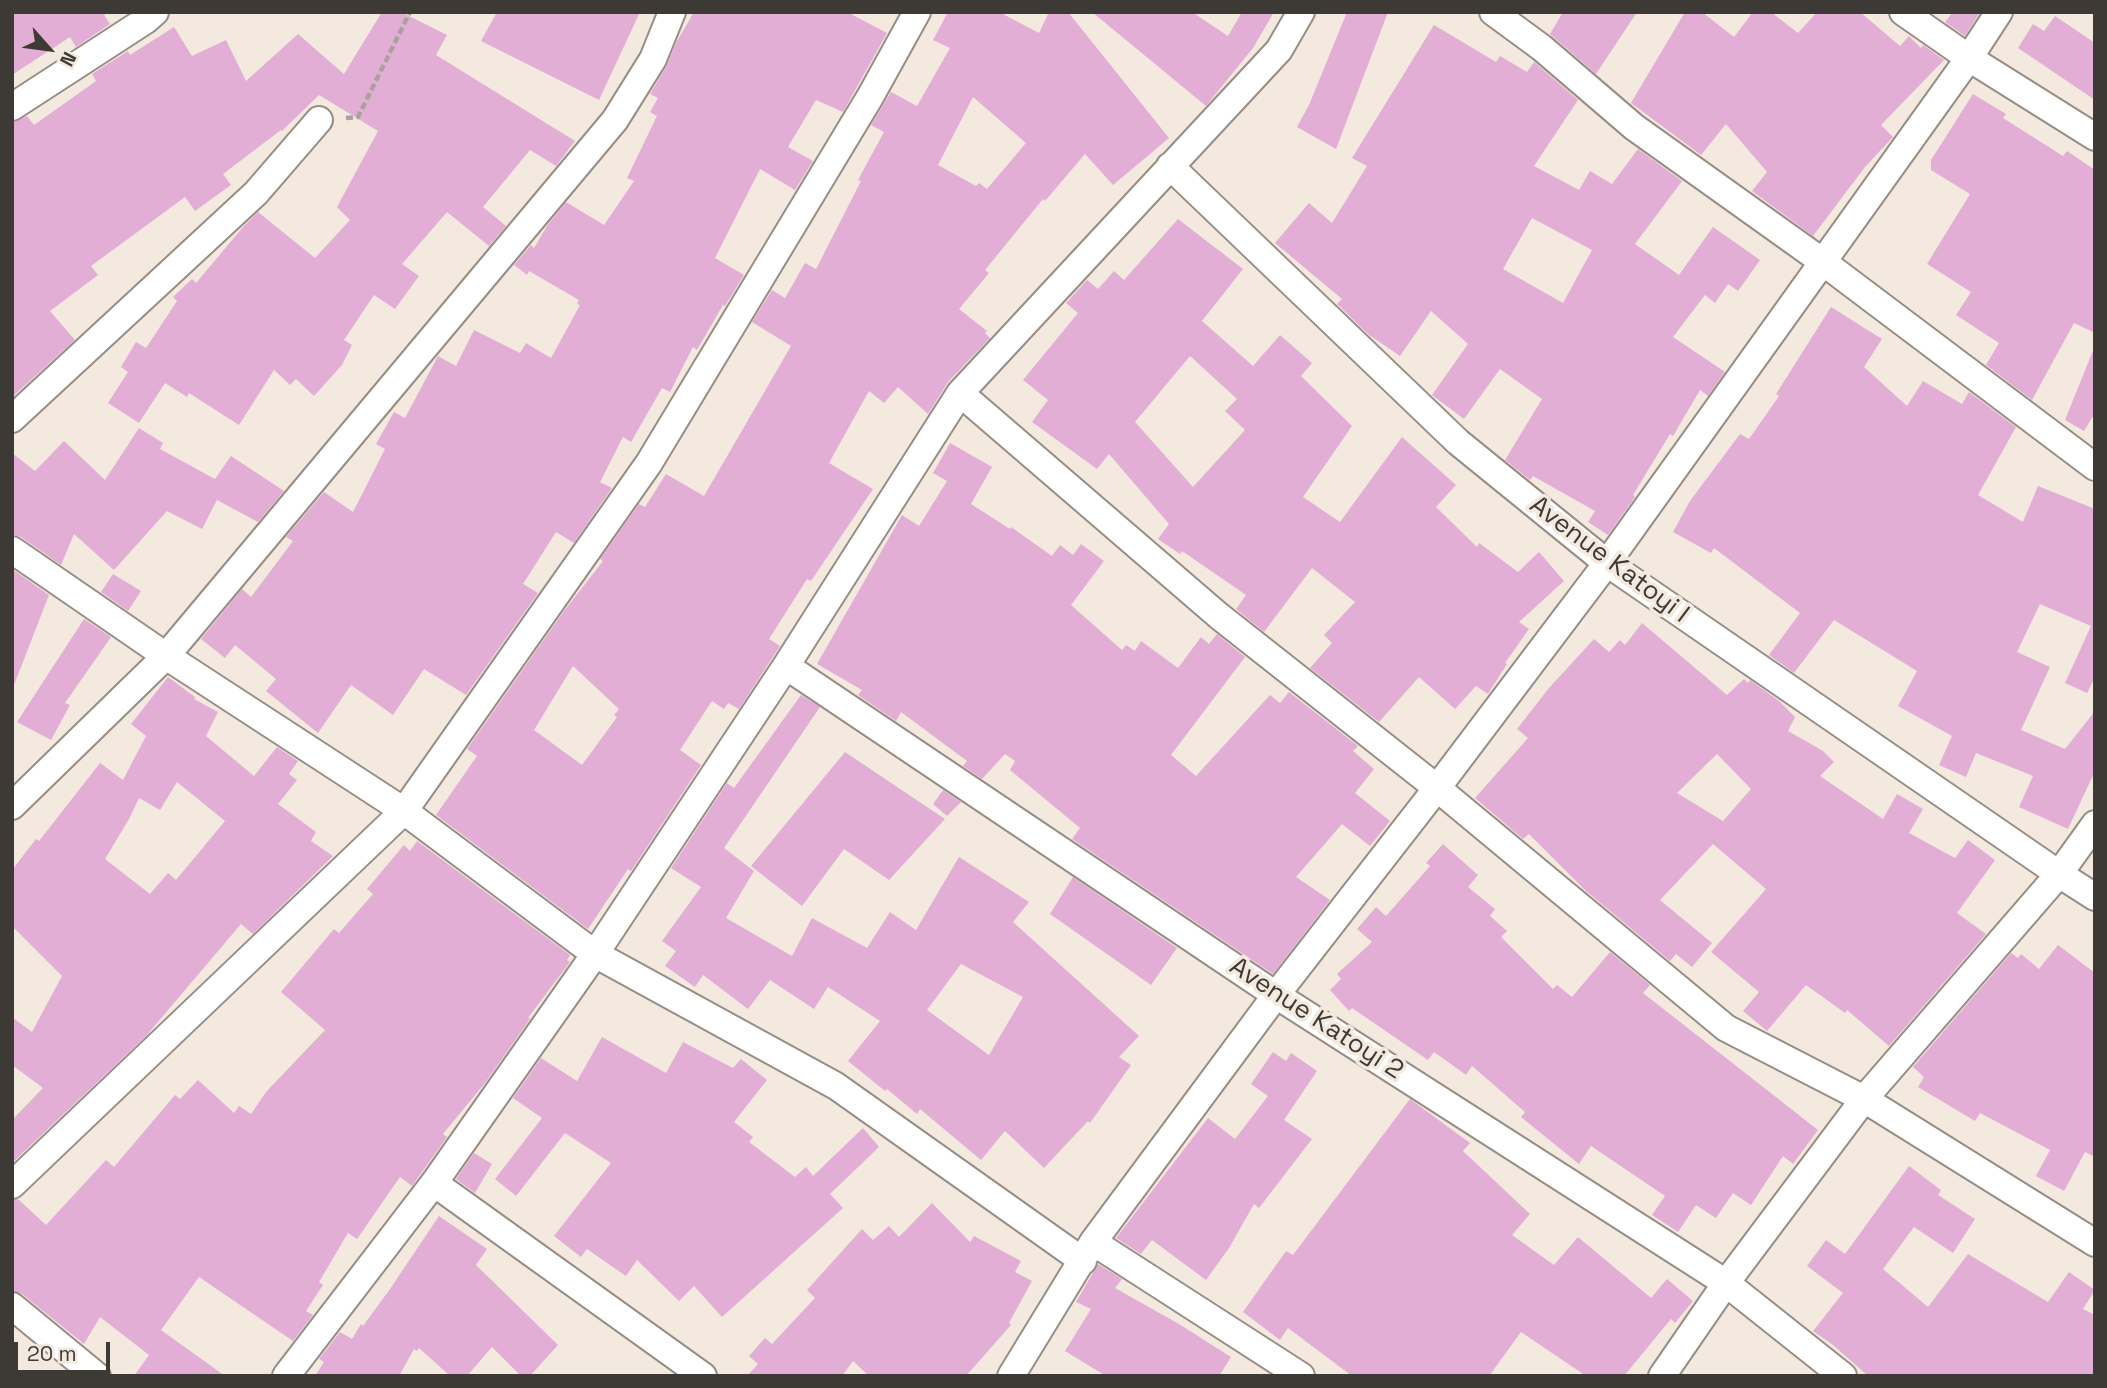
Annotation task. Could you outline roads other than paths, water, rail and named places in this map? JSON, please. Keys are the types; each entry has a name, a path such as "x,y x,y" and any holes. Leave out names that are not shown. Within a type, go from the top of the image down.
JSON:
{"street":[{"path":"12,107 155,12"},
{"path":"12,806 166,656 615,120 653,60 672,12"},
{"path":"12,1185 404,811 649,463 870,97 917,12"},
{"path":"286,1376 434,1183 596,954 786,666 960,393 1279,50 1301,12"},
{"path":"1493,12 1542,48 1634,127 1824,261 2095,467"},
{"path":"1903,12 1969,58 2095,137"},
{"path":"1011,1376 1088,1252 1276,995 1607,563 1969,58 1999,12"},
{"path":"12,419 256,193 319,120"},
{"name":"Avenue Katoyi I","path":"1170,166 1458,442 1607,563 2095,897"},
{"path":"960,393 1219,616 1437,788 1726,1028 1864,1099 2095,1243"},
{"path":"12,550 166,656 404,811 596,954 836,1086 1088,1252 1301,1376"},
{"name":"Avenue Katoyi 2","path":"786,666 1276,995 1726,1283 1843,1376"},
{"path":"1662,1376 1726,1283 1864,1099 2059,874 2095,824"},
{"path":"434,1183 703,1376"},
{"path":"12,1306 97,1376"}]}
